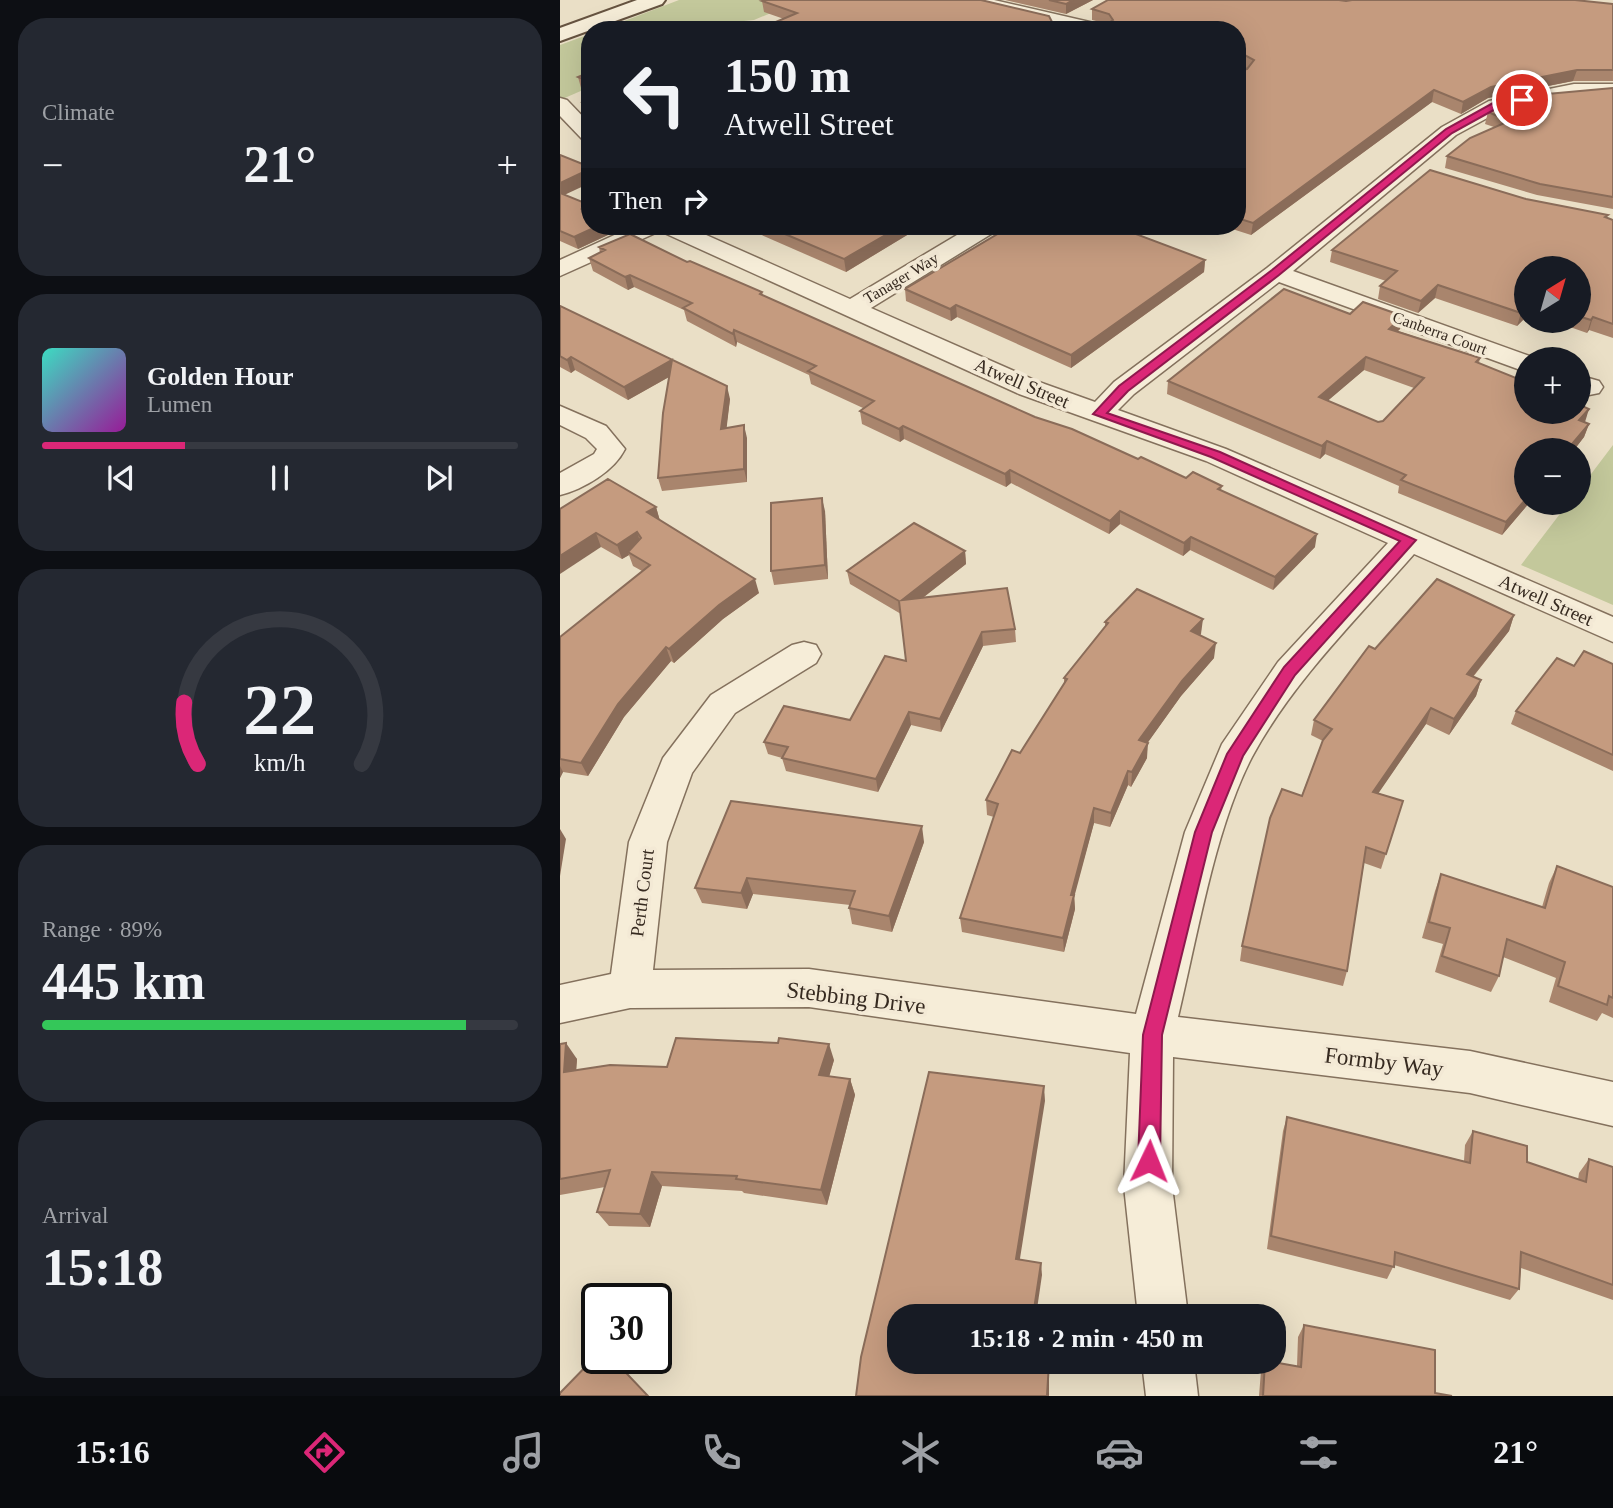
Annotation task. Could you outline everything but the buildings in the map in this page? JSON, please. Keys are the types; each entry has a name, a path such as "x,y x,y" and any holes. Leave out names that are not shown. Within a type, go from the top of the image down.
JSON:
{"street":[{"path":"598,21 655,0"},
{"path":"971,0 1070,21 1091,10"},
{"path":"560,35 581,27"},
{"path":"1099,414 1124,388 1276,273 1449,131 1496,105 1574,90 1613,90"},
{"path":"560,104 581,126"},
{"path":"1407,166 1432,173"},
{"path":"560,269 633,235"},
{"name":"Atwell Street","path":"687,235 1030,388 1216,455 1613,631"},
{"name":"Tanager Way","path":"851,309 973,235"},
{"name":"Canberra Court","path":"1276,273 1514,360"},
{"path":"560,414 593,430 608,442 611,449 606,458 560,486"},
{"path":"1162,1304 1148,1186 1153,1035 1204,832 1236,754 1290,671 1409,540"},
{"name":"Perth Court","path":"630,989 648,842 676,768 723,704 804,654"},
{"name":"Stebbing Drive","path":"560,1004 630,989 809,988 1095,1030 1153,1035"},
{"name":"Formby Way","path":"1153,1035 1470,1072 1613,1104"},
{"path":"1169,1374 1172,1396"}],"green space":[{"path":"679,0 802,0 754,20 624,21"},
{"path":"581,37 581,91 560,100 560,45"},
{"path":"1613,445 1613,605 1521,565 1559,515 1591,515 1591,474"}],"route":[{"path":"1149,1161 1153,1035 1204,832 1236,754 1290,671 1409,540 1216,455 1099,414 1124,388 1276,273 1449,131 1496,105 1522,100"}]}
